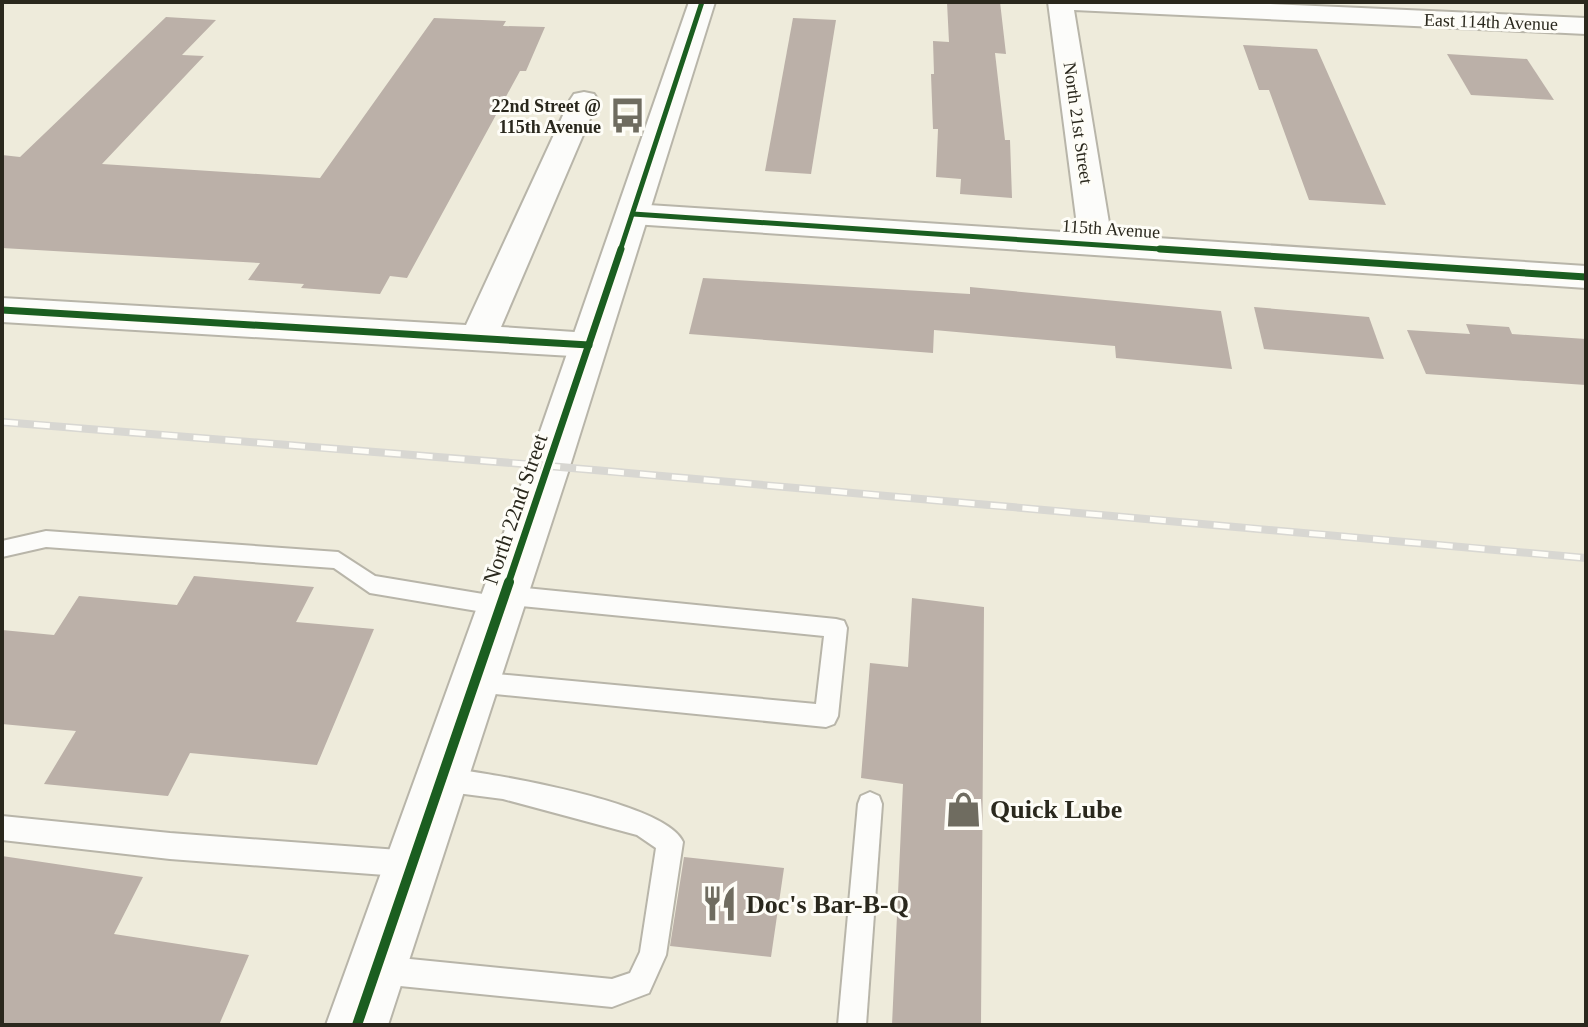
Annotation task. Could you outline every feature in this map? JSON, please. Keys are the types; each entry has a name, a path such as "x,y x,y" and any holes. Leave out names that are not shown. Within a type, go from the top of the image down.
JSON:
{"street":[{"name":"North 22nd Street","path":"357,1025 589,345 702,2"},
{"name":"East 114th Avenue","path":"1060,2 1473,12 1586,26"},
{"name":"North 21st Street","path":"1060,2 1096,244"},
{"path":"478,338 584,100"},
{"name":"115th Avenue","path":"633,214 1586,277"},
{"path":"2,310 589,345"}],"lane":[{"path":"2,549 46,539 338,560 370,584 503,600 836,628 826,716 475,682"},
{"path":"376,969 612,993 639,983 653,955 670,842 643,824 503,787 441,779"},
{"path":"852,1025 870,804"},
{"path":"2,828 170,846 412,864"}],"building":[{"path":"947,2 1000,2 1006,54 995,53 1005,140 1010,140 1012,198 960,194 961,179 936,177 938,129 933,129 933,41 949,42"},
{"path":"166,17 216,20 182,55 204,56 102,164 320,178 434,18 506,21 503,26 545,27 526,71 520,71 407,278 390,276 380,294 248,280 260,263 2,248 2,155 20,157"},
{"path":"793,18 836,20 811,174 765,171"},
{"path":"1243,45 1317,49 1386,205 1309,200 1269,90 1259,90"},
{"path":"1447,54 1527,59 1554,100 1471,95"},
{"path":"703,278 970,294 970,287 1221,311 1232,369 1116,358 1115,346 934,330 933,353 689,334"},
{"path":"1254,307 1369,317 1384,359 1264,349"},
{"path":"1466,324 1509,327 1512,334 1586,339 1586,385 1426,374 1407,330 1470,334"},
{"path":"194,576 314,587 296,622 374,629 317,765 190,753 168,796 44,784 76,731 2,724 2,630 54,635 79,596 177,605"},
{"path":"912,598 984,607 981,1025 892,1025 903,784 861,778 870,663 908,667"},
{"path":"2,856 143,877 114,934 249,955 219,1025 2,1025"},
{"path":"684,857 784,868 771,957 670,946"}],"railway":[{"path":"2,422 549,466 1586,558"}],"cycle path":[{"path":"357,1025 549,466 702,2"},
{"path":"633,214 1586,277"},
{"path":"2,310 589,345"}],"place":[{"name":"22nd Street @ 115th Avenue","path":"627,116"},
{"name":"Quick Lube","path":"964,809"},
{"name":"Doc's Bar-B-Q","path":"720,904"}]}
